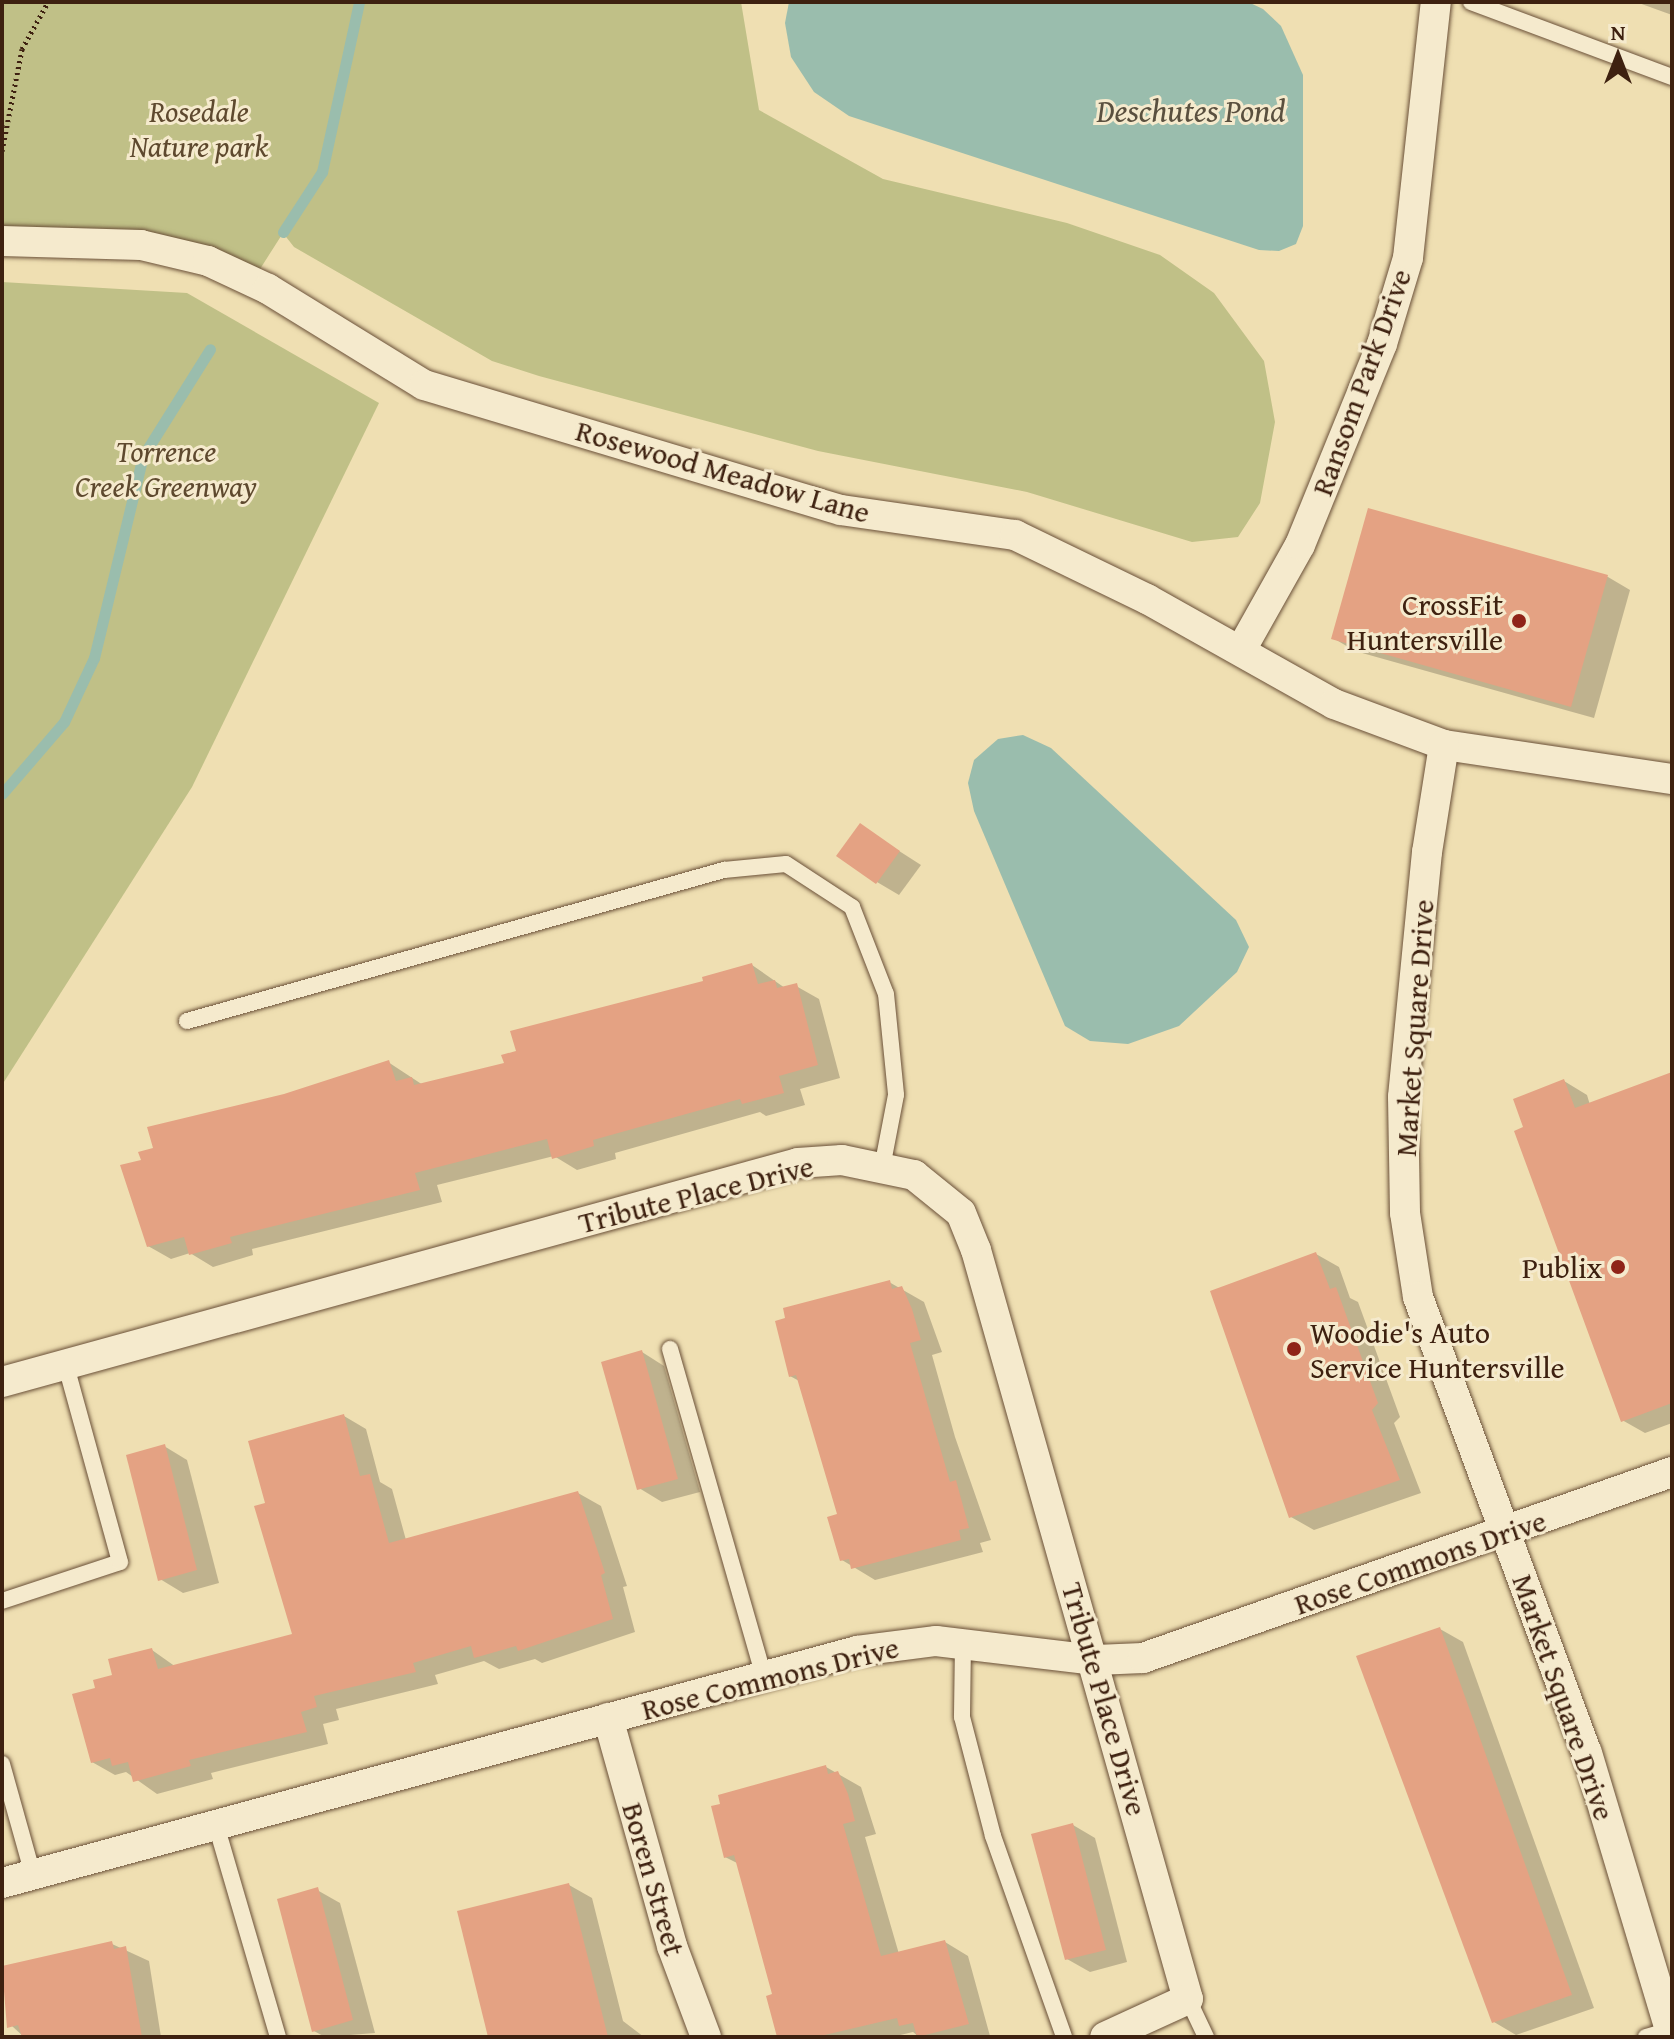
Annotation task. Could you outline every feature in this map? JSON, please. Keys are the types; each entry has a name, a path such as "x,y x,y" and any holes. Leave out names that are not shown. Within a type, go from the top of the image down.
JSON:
{"street":[{"name":"Ransom Park Drive","path":"1241,650 1300,545 1382,344 1408,258 1436,2"},
{"name":"Rosewood Meadow Lane","path":"2,241 141,245 208,261 268,289 424,385 841,510 1015,535 1241,650 1334,704 1444,745 1672,779"},
{"name":"Market Square Drive","path":"1444,745 1427,852 1404,1085 1405,1213 1418,1297 1587,1753 1663,2035"},
{"name":"Tribute Place Drive","path":"2,1382 798,1163 842,1160 914,1175 961,1213 976,1250 1096,1660 1188,1999"},
{"name":"Rose Commons Drive","path":"2,1883 857,1651 936,1641 1096,1660 1143,1658 1507,1534 1672,1472"},
{"name":"Boren Street","path":"608,1718 672,1946 706,2037"},
{"path":"1105,2037 1188,1999"}],"lane":[{"path":"1471,2 1672,77"},
{"path":"187,1021 724,870 786,864 852,907 886,994 896,1095 882,1168"},
{"path":"670,1349 764,1676"},
{"path":"2,1601 120,1562 65,1363"},
{"path":"963,1643 962,1717 993,1836 1064,2037"},
{"path":"2,1764 33,1875"},
{"path":"216,1825 278,2037"},
{"path":"1188,1999 1206,2037"}],"path":[{"path":"2,151 22,49 48,2"}],"green space":[{"name":"Rosedale Nature park","path":"2,2 741,2 759,110 883,179 1067,223 1160,255 1214,293 1264,361 1275,422 1260,503 1238,537 1192,542 1027,492 818,451 539,376 492,361 294,247 283,233 253,280 208,261 2,241"},
{"name":"Torrence Creek Greenway","path":"2,282 187,293 379,403 192,787 2,1085"}],"water":[{"name":"Deschutes Pond","path":"789,2 1248,2 1263,9 1281,26 1303,75 1303,226 1296,244 1279,251 1259,250 849,116 814,92 791,57 785,23"},
{"path":"1023,735 1051,748 1236,920 1249,947 1237,972 1179,1026 1128,1044 1090,1041 1065,1026 974,811 968,783 974,760 998,739"}],"building":[{"path":"1368,508 1608,575 1571,707 1331,639"},
{"path":"860,823 900,851 876,884 836,856"},
{"path":"752,963 758,984 775,980 777,988 797,983 818,1065 779,1076 784,1093 742,1104 740,1099 593,1140 594,1146 552,1159 547,1139 415,1173 420,1190 230,1237 232,1243 189,1255 184,1237 147,1247 120,1165 141,1160 138,1152 153,1148 147,1127 284,1094 389,1060 396,1081 412,1077 414,1085 504,1063 501,1055 516,1051 510,1031 703,981 702,977"},
{"name":"Publix","path":"1672,1072 1672,1403 1621,1422 1514,1131 1523,1127 1513,1099 1564,1079 1575,1108"},
{"name":"Woodie's Auto Service Huntersville","path":"1316,1252 1330,1289 1336,1287 1378,1403 1372,1410 1400,1480 1289,1518 1210,1291"},
{"path":"890,1280 892,1289 902,1286 912,1309 921,1340 910,1343 950,1482 956,1480 969,1528 959,1530 961,1540 851,1569 849,1559 840,1561 827,1517 837,1514 796,1375 789,1377 775,1321 785,1318 783,1308"},
{"path":"642,1350 678,1479 637,1490 601,1362"},
{"path":"344,1414 360,1476 370,1474 389,1543 578,1491 605,1573 601,1575 613,1619 518,1651 516,1646 474,1658 471,1646 413,1663 416,1672 314,1696 317,1707 301,1712 307,1732 189,1760 191,1766 133,1782 128,1762 112,1766 110,1758 91,1763 72,1694 95,1688 93,1680 112,1675 108,1659 152,1648 158,1669 292,1634 254,1506 265,1503 248,1441"},
{"path":"165,1444 197,1570 158,1581 126,1455"},
{"path":"1440,1627 1572,1995 1492,2023 1356,1656"},
{"path":"826,1765 828,1774 838,1771 848,1794 855,1821 843,1824 881,1956 945,1940 969,2024 917,2037 913,2023 899,2026 897,2018 816,2037 777,2037 766,1996 772,1994 734,1855 724,1858 711,1806 720,1804 718,1795"},
{"path":"1073,1823 1106,1950 1065,1960 1031,1834"},
{"path":"569,1883 608,2037 488,2037 457,1911"},
{"path":"318,1887 353,2020 312,2032 277,1899"},
{"path":"112,1941 114,1949 126,1946 142,2037 22,2037 18,2025 7,2028 2,1966"}],"waterway":[{"path":"283,232 322,172 359,2"},
{"path":"2,794 64,722 94,658 143,456 210,349"}],"place":[{"name":"CrossFit Huntersville","path":"1519,621"},
{"name":"Publix","path":"1618,1267"},
{"name":"Woodie's Auto Service Huntersville","path":"1294,1349"}]}
